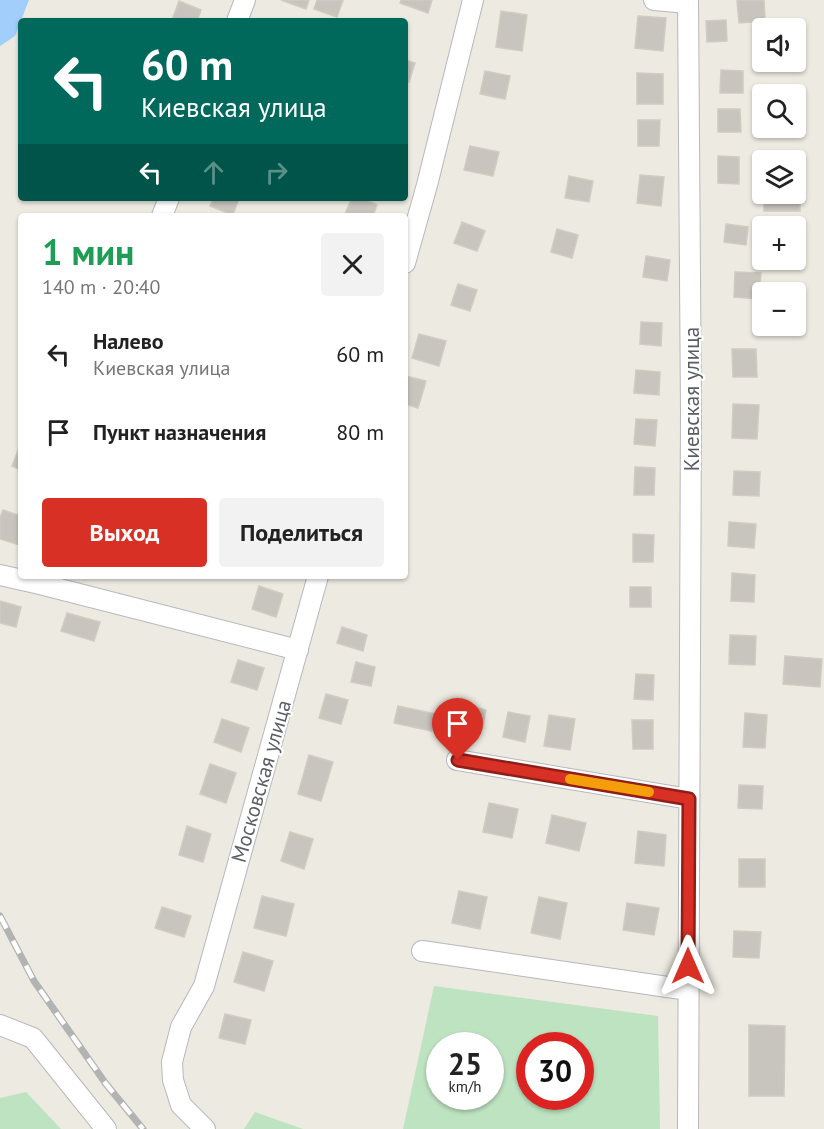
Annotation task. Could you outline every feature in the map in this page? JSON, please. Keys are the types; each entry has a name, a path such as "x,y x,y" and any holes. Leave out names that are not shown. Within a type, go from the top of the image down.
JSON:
{"street":[{"path":"238,18 245,0"},
{"path":"408,252 473,0"},
{"path":"654,0 688,2"},
{"name":"Киевская улица","path":"687,1129 691,413 688,2"},
{"path":"0,575 18,577"},
{"name":"Московская улица","path":"205,1129 181,1105 173,1080 172,1062 181,1027 204,986 317,579"},
{"path":"42,580 298,650"},
{"path":"458,760 689,799"},
{"path":"422,951 688,990"},
{"path":"0,1025 33,1038 106,1129"},
{"path":"673,1129 688,1108"}],"green space":[{"path":"434,986 658,1016 660,1129 403,1129"},
{"path":"26,1092 61,1129 0,1129 0,1098"},
{"path":"255,1112 303,1129 244,1129"}],"water":[{"path":"0,0 29,0 22,18 18,18 15,36 0,46"}],"building":[{"path":"281,0 309,0 306,9"},
{"path":"317,0 343,0 337,17 314,9"},
{"path":"401,0 432,0 428,13 400,3"},
{"path":"737,0 764,0 765,18 752,18 752,22 739,23"},
{"path":"179,1 201,10 198,18 173,18"},
{"path":"501,11 527,15 522,51 496,47"},
{"path":"638,16 666,18 663,51 635,48"},
{"path":"726,20 727,41 707,42 706,21"},
{"path":"408,61 415,63 408,82"},
{"path":"721,70 743,71 743,93 720,93"},
{"path":"485,71 510,76 505,99 480,94"},
{"path":"637,73 663,74 663,104 637,104"},
{"path":"718,109 740,109 741,132 718,132"},
{"path":"638,120 660,120 659,146 638,146"},
{"path":"470,146 499,152 493,176 464,170"},
{"path":"718,156 739,157 739,184 718,183"},
{"path":"640,175 664,177 661,206 637,203"},
{"path":"569,176 593,181 589,202 565,198"},
{"path":"212,201 238,201 234,213 210,206"},
{"path":"351,201 368,201 377,205 374,213 345,213"},
{"path":"764,204 800,204 800,211 764,211"},
{"path":"462,222 485,231 477,251 454,243"},
{"path":"726,224 748,227 746,245 724,242"},
{"path":"557,229 578,235 572,258 551,252"},
{"path":"646,256 670,260 667,281 643,277"},
{"path":"735,272 761,273 760,282 752,282 752,298 734,297"},
{"path":"458,284 477,290 470,311 451,305"},
{"path":"641,322 662,323 661,346 640,344"},
{"path":"419,334 446,341 439,366 412,358"},
{"path":"732,349 756,349 757,377 733,377"},
{"path":"636,370 660,372 659,395 634,393"},
{"path":"408,376 426,381 418,408 408,405"},
{"path":"733,404 759,405 757,439 732,438"},
{"path":"636,419 657,420 655,446 634,444"},
{"path":"18,451 18,469 12,466"},
{"path":"635,467 655,468 654,495 634,495"},
{"path":"734,471 760,472 759,496 733,495"},
{"path":"3,510 18,515 18,544 0,539 0,518"},
{"path":"729,522 756,524 754,548 728,546"},
{"path":"633,534 654,535 653,562 633,562"},
{"path":"732,573 755,575 754,602 731,601"},
{"path":"259,586 283,594 276,617 252,609"},
{"path":"630,587 651,587 651,607 630,607"},
{"path":"0,601 21,607 16,627 0,623"},
{"path":"67,613 100,622 94,641 61,631"},
{"path":"342,627 367,635 363,651 337,643"},
{"path":"730,635 756,636 755,665 729,664"},
{"path":"785,656 822,659 820,687 783,684"},
{"path":"238,660 264,668 257,690 231,682"},
{"path":"356,662 375,667 371,686 351,682"},
{"path":"636,674 654,675 653,700 634,699"},
{"path":"326,694 348,700 341,724 319,718"},
{"path":"464,704 486,710 482,729 460,724"},
{"path":"398,706 436,714 432,731 394,723"},
{"path":"508,712 530,716 525,742 503,737"},
{"path":"745,713 767,715 765,748 743,747"},
{"path":"549,715 575,719 570,750 544,746"},
{"path":"222,719 249,728 241,752 214,742"},
{"path":"632,720 653,720 653,749 633,749"},
{"path":"309,755 333,762 321,801 298,794"},
{"path":"210,764 236,773 226,803 200,794"},
{"path":"739,785 763,786 762,809 738,808"},
{"path":"489,803 518,809 512,838 483,832"},
{"path":"552,815 586,823 579,851 546,843"},
{"path":"187,826 211,834 203,862 179,855"},
{"path":"638,831 666,835 664,866 635,863"},
{"path":"290,832 313,839 304,869 281,861"},
{"path":"739,859 765,859 765,887 739,887"},
{"path":"459,891 487,897 480,929 452,923"},
{"path":"262,896 294,904 286,936 254,928"},
{"path":"539,897 567,903 560,939 531,933"},
{"path":"627,903 659,908 654,935 623,930"},
{"path":"162,907 191,916 184,937 155,928"},
{"path":"734,931 761,932 759,958 733,957"},
{"path":"243,952 273,961 264,991 234,982"},
{"path":"225,1014 251,1020 245,1044 219,1038"},
{"path":"749,1025 785,1026 784,1096 749,1096"}],"railway":[{"path":"0,916 34,981 106,1084 143,1129"}],"slow traffic":[{"path":"570,779 649,792"}],"route":[{"path":"458,760 689,799 688,966"}]}
